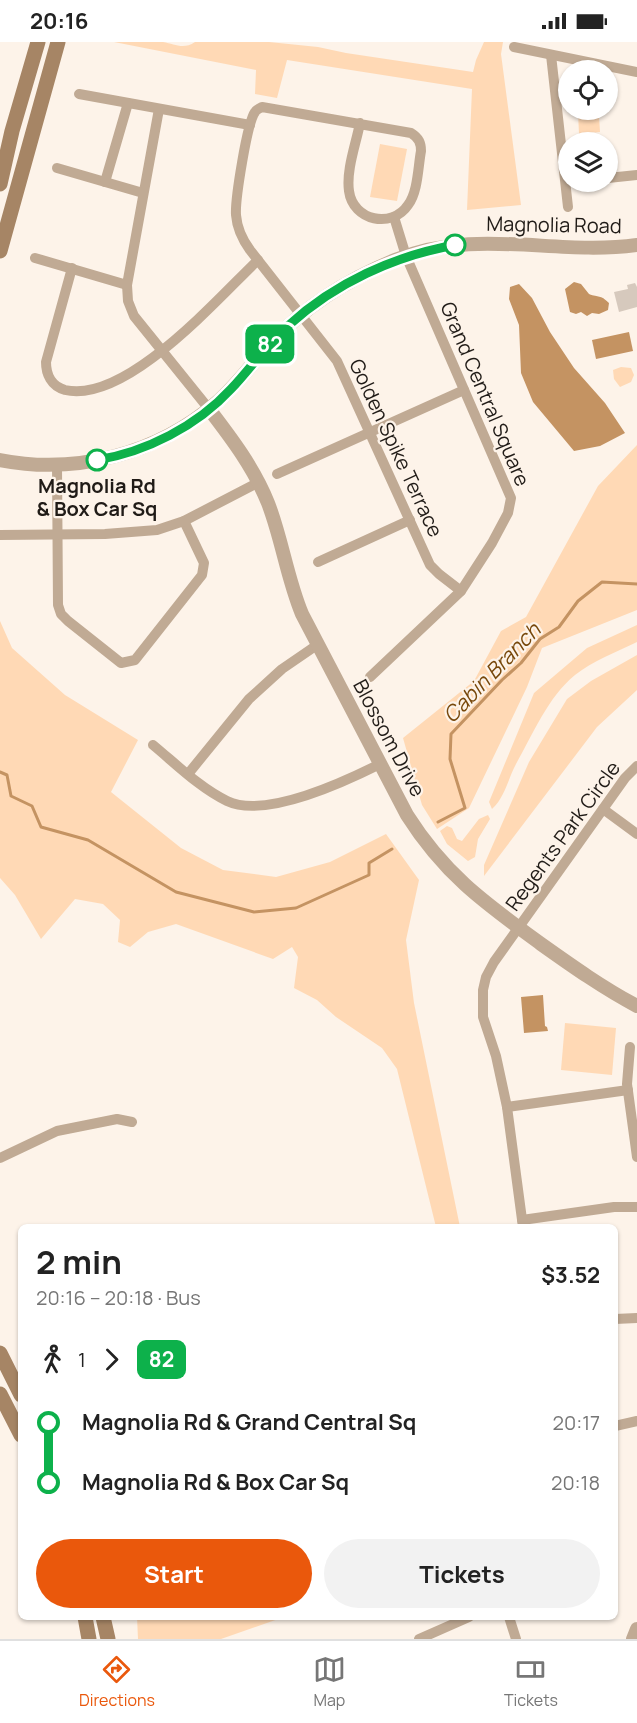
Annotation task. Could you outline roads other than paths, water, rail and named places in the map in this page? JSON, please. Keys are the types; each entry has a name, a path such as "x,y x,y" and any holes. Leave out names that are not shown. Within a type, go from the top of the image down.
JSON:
{"main road":[{"path":"0,184 12,131 39,42"},
{"path":"0,251 58,42"},
{"path":"0,1353 18,1389"},
{"path":"0,1394 18,1429"},
{"path":"86,1620 89,1639"},
{"path":"104,1620 108,1639"}],"street":[{"path":"514,47 637,72"},
{"path":"551,55 563,132"},
{"path":"79,94 250,125 255,111 262,107 270,107 360,123 411,133 417,136 421,146 411,201 401,213 394,217 381,220 365,216 350,197 349,181 360,123"},
{"path":"105,182 128,104"},
{"path":"159,109 127,285 130,309 209,409"},
{"name":"Golden Spike Terrace","path":"250,125 236,212 241,236 337,361 430,565 461,591"},
{"path":"57,168 143,193"},
{"path":"618,178 636,178"},
{"path":"568,207 569,192"},
{"name":"Grand Central Square","path":"370,677 461,591 492,543 508,513 511,498 406,256 394,217"},
{"name":"Magnolia Road","path":"0,460 57,465 102,459 149,445 197,419 229,392 271,342 302,314 344,285 406,256 481,243 528,243 589,249 637,245"},
{"path":"34,258 127,285"},
{"path":"72,268 45,362 48,377 53,384 68,390 100,388 141,367 162,351 258,260"},
{"path":"278,474 464,390"},
{"name":"Blossom Drive","path":"209,409 239,449 259,482 274,520 292,590 318,645 407,815 437,858 473,894 593,981 637,1006"},
{"path":"57,465 57,597 61,614 115,660 129,663 135,660 202,575 204,563 184,521"},
{"path":"0,535 139,533 156,530 184,521 259,482"},
{"path":"318,562 410,520"},
{"path":"188,774 249,699 266,682 318,645"},
{"path":"153,745 226,801 241,806 272,806 348,779 380,764"},
{"name":"Regents Park Circle","path":"522,1223 507,1107 496,1056 483,1017 482,1003 486,977 518,927 637,766"},
{"path":"603,809 637,834"},
{"path":"630,1047 628,1090 637,1157"},
{"path":"507,1107 628,1090"},
{"path":"0,1158 57,1131 117,1119 132,1122"},
{"path":"522,1223 614,1207 637,1207"},
{"path":"618,1319 637,1318"},
{"path":"618,1425 637,1421"},
{"path":"410,1639 461,1620"},
{"path":"510,1620 516,1639"},
{"path":"633,1639 637,1629"},
{"path":"418,1639 431,1632"}],"waterway":[{"name":"Cabin Branch","path":"438,822 465,808 450,759 451,734 521,663 540,639 559,627 578,601 602,582 637,584"},
{"name":"Cabin Branch","path":"0,772 7,775 11,796 32,806 41,827 88,840 176,892 254,912 296,908 369,875 369,863 392,849"}],"place":[{"name":"Magnolia Rd & Box Car Sq","path":"97,460"}]}
